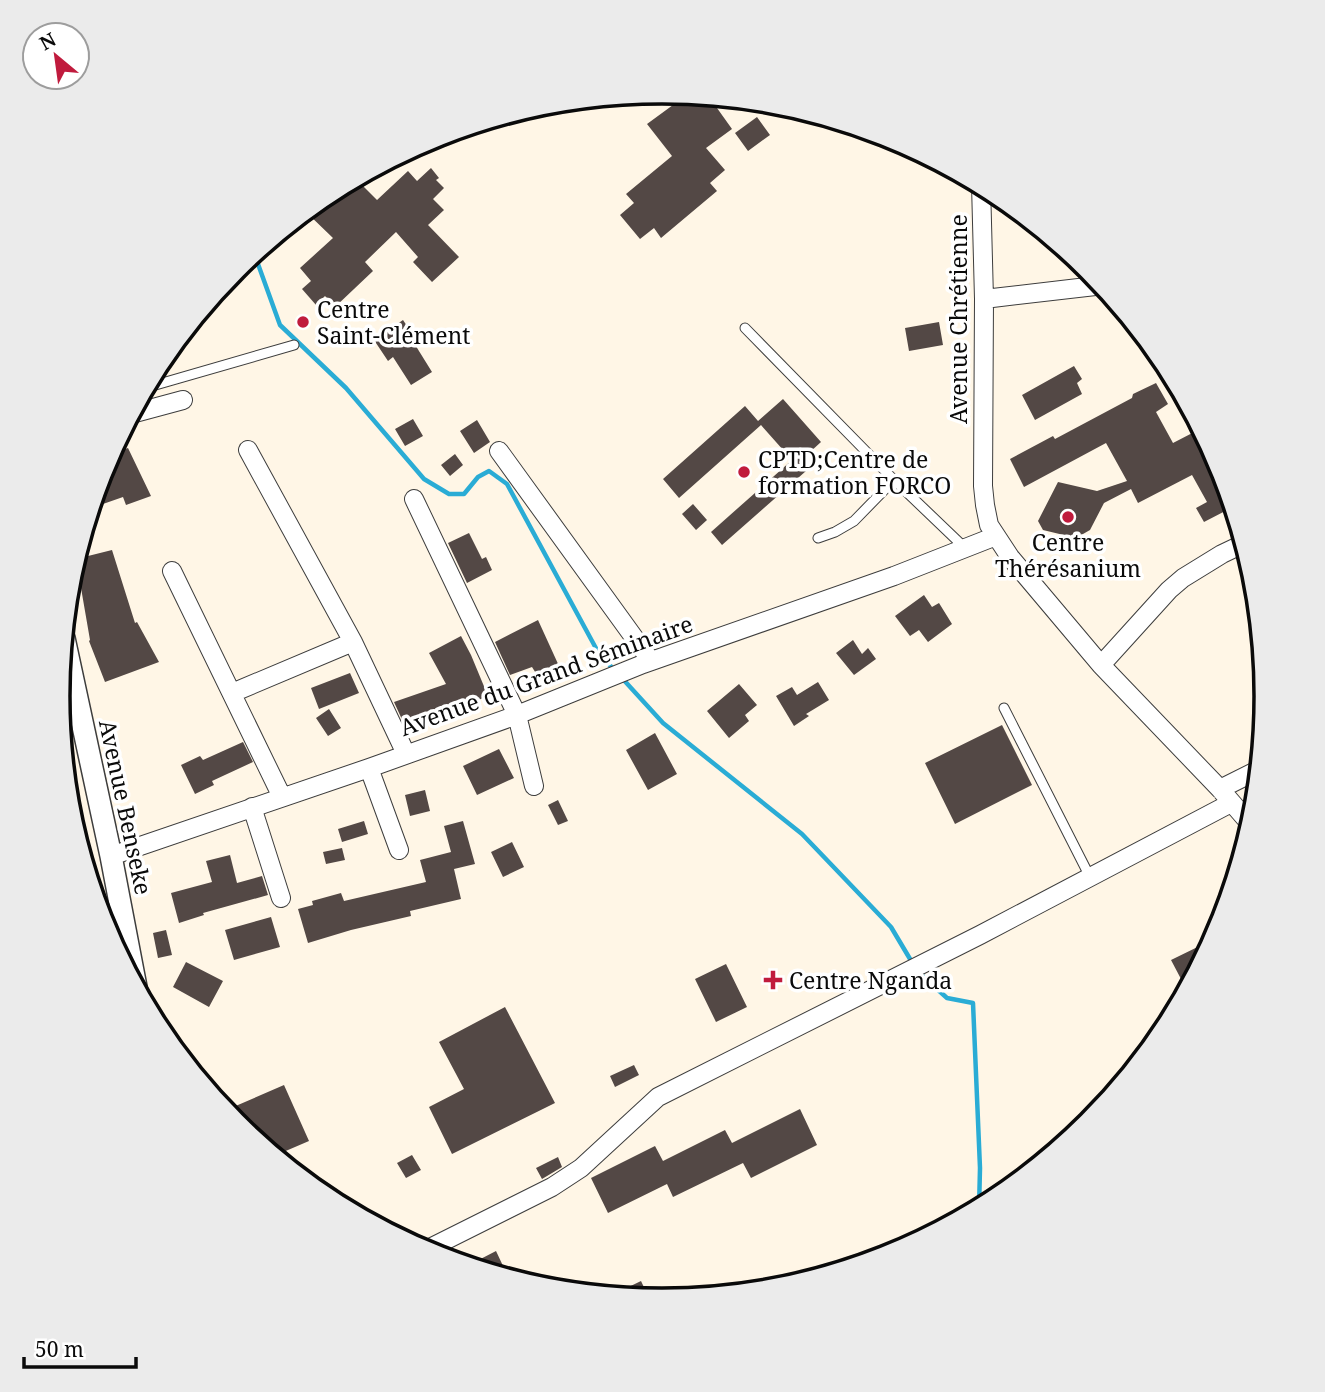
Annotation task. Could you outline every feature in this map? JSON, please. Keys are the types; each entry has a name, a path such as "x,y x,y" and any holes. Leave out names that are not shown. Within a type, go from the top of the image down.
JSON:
{"street":[{"name":"Avenue Chrétienne","path":"981,197 983,485 989,525 1010,557 1101,664 1243,816"},
{"path":"984,299 1090,287"},
{"path":"143,411 183,400"},
{"path":"248,450 353,642 406,754"},
{"path":"499,451 647,662"},
{"path":"414,499 517,715 534,786"},
{"name":"Avenue du Grand Séminaire","path":"111,856 517,715 647,662 894,576 996,536"},
{"path":"1101,664 1168,590 1183,578 1236,547"},
{"path":"172,571 282,797"},
{"path":"232,694 353,642"},
{"name":"Avenue Benseke","path":"70,684 111,856 129,953"},
{"path":"369,768 399,850"},
{"path":"438,1244 570,1176 658,1097 1090,877 1225,796 1249,777"},
{"path":"252,807 281,898"}],"lane":[{"path":"745,328 894,480 965,548"},
{"path":"160,383 294,345"},
{"path":"818,538 854,521 894,480"},
{"path":"1004,708 1090,877"}],"building":[{"path":"675,104 701,105 719,107 732,129 706,148 725,170 710,183 717,191 661,238 654,228 640,239 620,215 634,203 626,194 672,156 647,124"},
{"path":"757,117 770,135 748,151 735,133"},
{"path":"431,168 439,178 436,180 444,188 433,199 444,210 428,225 459,257 432,282 413,262 418,257 396,232 365,262 373,271 335,307 325,296 316,305 302,289 311,281 300,268 333,238 312,218 362,185 377,200 408,171 417,181"},
{"path":"403,320 432,372 411,385 393,357 388,361 374,340"},
{"path":"939,322 943,345 909,351 905,328"},
{"path":"1074,366 1082,379 1077,383 1082,394 1035,420 1022,395"},
{"path":"1156,383 1168,404 1156,412 1173,443 1193,433 1225,511 1204,522 1196,508 1207,502 1192,475 1138,503 1131,489 1104,503 1090,530 1076,538 1043,530 1038,521 1058,482 1097,491 1127,481 1106,443 1024,487 1010,459 1053,436 1055,439 1132,398 1133,394"},
{"path":"783,399 821,442 799,462 806,471 722,545 711,532 792,460 761,425 679,498 663,479 745,406 758,421"},
{"path":"413,419 423,436 405,446 395,429"},
{"path":"477,420 490,442 474,453 460,431"},
{"path":"128,448 151,496 126,505 123,497 103,504 115,469 124,449"},
{"path":"455,454 463,465 450,476 441,465"},
{"path":"693,504 707,520 696,530 682,514"},
{"path":"469,533 482,559 486,557 492,570 467,583 448,543"},
{"path":"112,550 135,623 137,622 159,662 105,682 89,641 80,584 87,556"},
{"path":"924,595 932,607 939,603 952,624 928,642 919,630 910,636 895,616"},
{"path":"538,620 559,666 537,675 532,667 510,675 495,642"},
{"path":"461,636 488,696 405,726 394,702 446,684 429,653"},
{"path":"853,640 862,654 868,648 876,659 854,675 836,653"},
{"path":"350,673 359,693 319,709 311,688"},
{"path":"818,682 829,700 806,714 809,716 794,726 776,696 792,687 797,695"},
{"path":"739,684 757,705 745,715 749,721 729,738 707,711"},
{"path":"329,709 341,728 328,736 316,718"},
{"path":"1002,725 1032,785 955,824 925,763"},
{"path":"655,733 677,774 648,790 626,750"},
{"path":"243,742 253,762 212,781 214,785 195,794 181,765 200,756 203,760"},
{"path":"499,749 514,778 477,795 463,766"},
{"path":"425,790 430,811 410,816 405,795"},
{"path":"558,800 568,821 558,825 548,805"},
{"path":"364,821 368,834 342,842 338,829"},
{"path":"463,821 475,864 454,869 461,899 410,911 411,916 308,943 298,909 313,905 312,901 341,893 344,901 426,882 420,860 451,852 444,826"},
{"path":"512,842 524,867 503,877 491,852"},
{"path":"342,848 345,860 326,864 323,852"},
{"path":"230,855 237,883 262,876 268,895 203,913 204,915 179,923 171,893 212,882 206,861"},
{"path":"271,917 280,947 234,960 225,930"},
{"path":"166,930 172,955 158,958 153,933"},
{"path":"1199,946 1184,978 1181,979 1171,960"},
{"path":"186,962 223,981 209,1007 173,987"},
{"path":"726,964 747,1007 716,1022 695,979"},
{"path":"505,1007 555,1103 452,1154 429,1107 464,1089 439,1042"},
{"path":"634,1065 639,1075 615,1087 610,1076"},
{"path":"284,1085 309,1141 285,1151 235,1106"},
{"path":"800,1109 817,1145 751,1178 743,1163 673,1197 667,1184 608,1213 591,1178 655,1146 663,1161 725,1130 732,1143"},
{"path":"412,1155 421,1170 406,1178 397,1163"},
{"path":"558,1157 562,1167 542,1179 536,1168"},
{"path":"496,1251 503,1266 480,1259"},
{"path":"641,1281 644,1288 628,1287"}],"waterway":[{"path":"258,264 280,325 346,388 424,479 449,494 464,494 478,477 489,471 507,484 598,652 615,671"},
{"path":"621,677 663,723 802,834 891,927 913,964"},
{"path":"917,971 947,998 973,1003 979,1197"}],"place":[{"name":"Centre Saint-Clément","path":"303,322"},
{"name":"CPTD;Centre de formation FORCO","path":"744,472"},
{"name":"Centre Thérésanium","path":"1068,517"},
{"name":"Centre Nganda","path":"773,980"}]}
